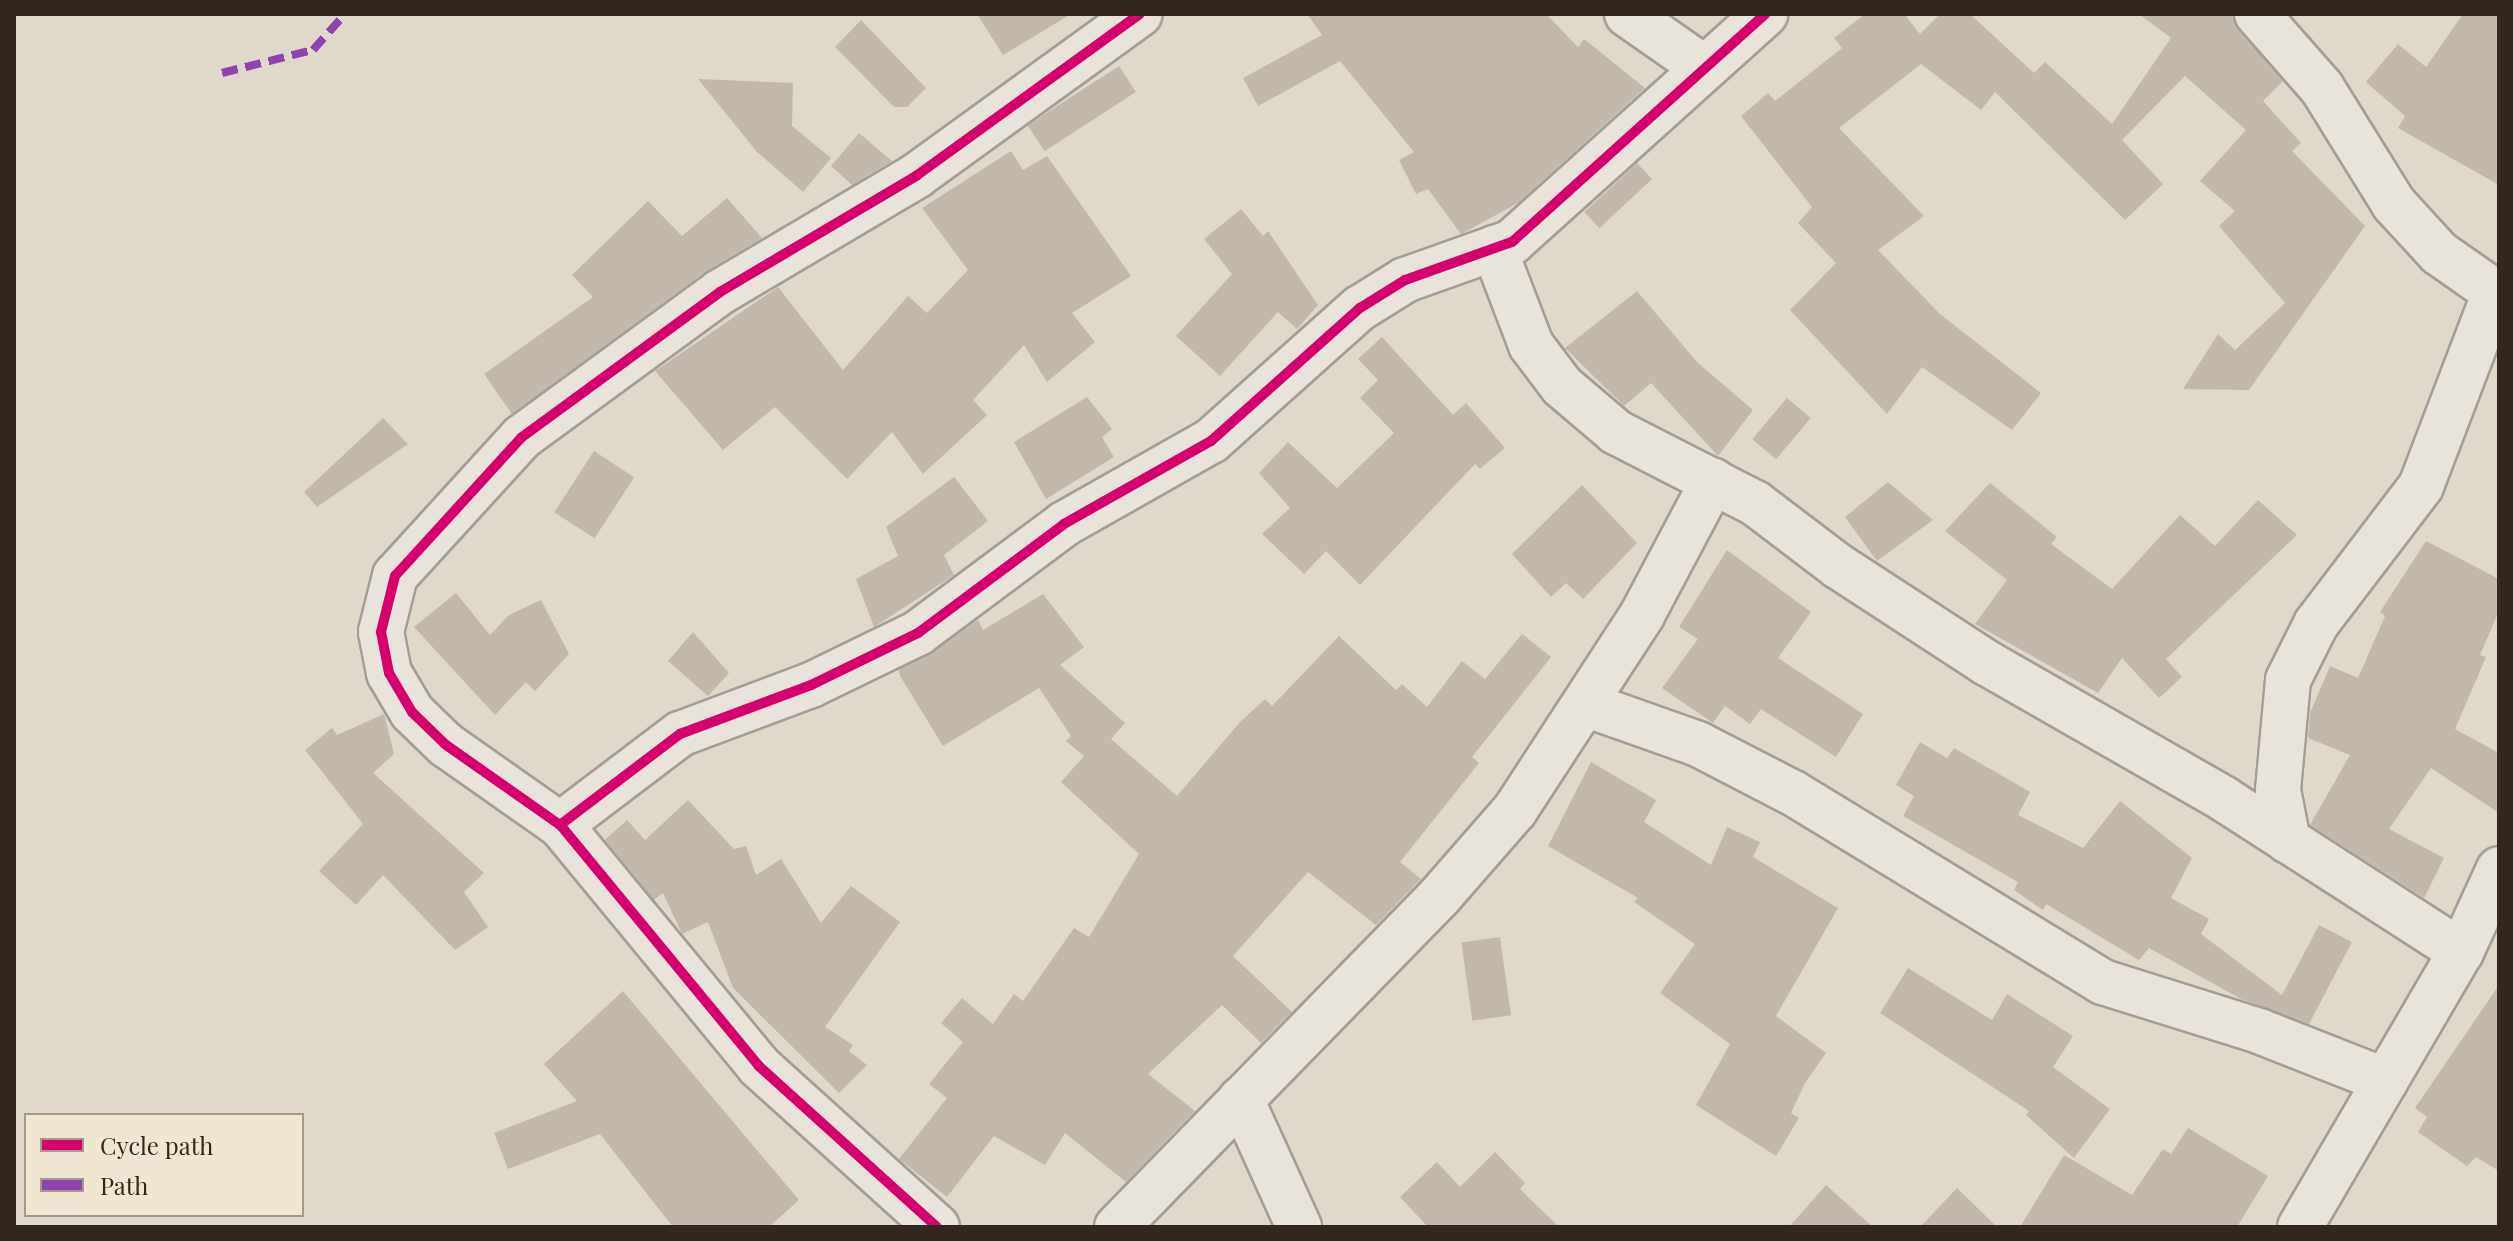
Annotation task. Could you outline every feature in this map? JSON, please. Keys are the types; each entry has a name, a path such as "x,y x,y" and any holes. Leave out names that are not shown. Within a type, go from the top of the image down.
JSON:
{"street":[{"path":"937,1227 759,1066 560,825 446,745 412,712 389,673 381,632 395,576 429,533 544,421 720,292 916,176 1140,14"},
{"path":"1627,14 1704,68"},
{"path":"560,825 680,734 811,685 918,633 1064,524 1211,441 1360,308 1405,280 1512,242 1765,14"},
{"path":"2257,14 2322,88 2394,204 2439,253 2497,293 2421,486 2323,613 2288,680 2278,790 2288,841"},
{"path":"1494,248 1513,309 1562,386 1616,432 1755,503 1838,566 1987,663 2288,841 2479,936"},
{"path":"1117,1227 1478,853 1541,774 1642,615 1713,481"},
{"path":"1585,704 1698,744 1793,793 2103,982 2259,1031 2386,1081"},
{"path":"2300,1227 2386,1081 2479,936 2499,869"},
{"path":"1241,1099 1299,1227"}],"building":[{"path":"977,14 1071,14 1003,55"},
{"path":"1307,14 1546,14 1578,47 1584,39 1645,88 1518,203 1461,234 1428,189 1416,194 1399,160 1414,152 1340,61 1258,106 1243,78 1322,35"},
{"path":"1865,14 1904,14 1920,34 1940,14 1970,14 2034,73 2045,62 2112,124 2171,38 2139,14 2233,14 2238,30 2283,81 2263,101 2301,143 2292,151 2365,226 2249,390 2183,389 2218,334 2235,350 2285,303 2219,226 2235,211 2200,181 2246,130 2185,76 2122,140 2163,184 2125,220 1995,92 1981,110 1921,64 1839,128 1924,216 1878,250 1940,314 2041,393 2012,430 1922,367 1887,414 1790,310 1836,263 1798,223 1812,207 1741,116 1768,93 1775,101 1842,48 1834,38"},
{"path":"2463,14 2499,14 2499,185 2398,128 2405,116 2366,82 2398,44 2426,67"},
{"path":"861,20 926,88 907,107 894,107 835,47"},
{"path":"1119,66 1136,92 1044,151 1028,125"},
{"path":"698,79 793,83 792,126 831,158 803,192 757,152"},
{"path":"859,133 892,161 852,185 831,166"},
{"path":"1011,151 1023,170 1047,156 1131,276 1072,313 1095,342 1047,382 1024,345 973,400 987,415 923,474 892,432 847,479 775,407 723,450 655,371 778,287 843,370 908,296 927,313 968,270 922,208"},
{"path":"1637,163 1652,179 1599,228 1584,212"},
{"path":"727,198 762,238 705,272 512,414 484,374 593,297 572,275 648,201 682,236"},
{"path":"1241,209 1263,236 1268,231 1318,305 1297,329 1278,312 1220,376 1176,336 1232,274 1204,239"},
{"path":"1637,291 1697,362 1753,410 1718,456 1651,383 1624,406 1565,348"},
{"path":"1382,337 1453,415 1466,403 1505,448 1480,469 1475,464 1360,585 1326,551 1304,574 1262,534 1290,508 1259,473 1288,442 1337,488 1394,433 1360,398 1378,380 1358,359"},
{"path":"1087,397 1112,429 1102,437 1114,457 1046,499 1014,442"},
{"path":"1787,398 1811,418 1776,459 1752,439"},
{"path":"383,418 408,444 317,507 304,492"},
{"path":"594,451 634,477 594,538 554,512"},
{"path":"954,477 988,521 944,555 954,575 874,627 856,579 898,556 886,527"},
{"path":"1888,482 1933,520 1877,561 1845,517"},
{"path":"1990,483 2057,537 2051,544 2112,589 2180,515 2215,546 2258,500 2297,535 2166,659 2182,677 2159,698 2122,658 2098,693 1975,624 2007,580 1945,531"},
{"path":"1582,485 1637,543 1583,599 1566,583 1551,597 1512,554"},
{"path":"2426,541 2499,579 2499,611 2480,655 2486,657 2455,729 2499,753 2499,813 2431,768 2389,829 2444,858 2424,898 2310,825 2350,755 2308,738 2310,713 2330,666 2358,678 2385,616 2380,612"},
{"path":"1727,550 1811,612 1778,658 1863,714 1836,757 1761,709 1750,724 1725,706 1713,723 1662,688 1698,639 1679,627"},
{"path":"456,593 490,635 509,615 541,600 569,654 535,691 526,682 495,715 414,627"},
{"path":"1043,594 1084,647 1060,665 1125,723 1111,739 1177,796 1240,722 1265,699 1272,706 1339,636 1396,690 1402,684 1427,707 1462,661 1485,679 1522,634 1551,657 1472,757 1479,763 1400,862 1421,879 1376,925 1308,872 1233,956 1292,1012 1261,1043 1222,1005 1148,1074 1195,1111 1126,1182 1065,1133 1045,1165 994,1136 947,1197 899,1159 947,1098 929,1084 963,1042 941,1023 962,998 993,1024 1014,994 1023,1001 1074,928 1089,937 1139,854 1061,782 1084,756 1066,741 1071,736 1039,688 943,746 900,676 899,670 978,620 983,630"},
{"path":"693,632 729,673 708,696 668,661"},
{"path":"384,714 394,754 373,773 484,873 464,892 488,927 455,950 383,875 356,905 319,871 363,824 305,750 332,728 337,735"},
{"path":"1920,742 1947,758 1954,748 2030,792 2018,815 2083,848 2120,801 2192,858 2171,898 2209,919 2201,934 2282,995 2319,925 2352,942 2309,1024 2241,999 2149,948 2139,960 2046,904 2043,910 2014,890 2018,882 1903,816 1914,796 1896,785"},
{"path":"1591,762 1656,800 1644,822 1711,865 1727,827 1760,842 1753,857 1838,908 1776,1016 1826,1053 1805,1083 1791,1113 1799,1118 1776,1156 1696,1105 1730,1044 1660,993 1695,944 1634,902 1638,898 1548,846"},
{"path":"688,800 734,849 746,846 756,875 781,859 821,923 851,886 900,922 825,1027 853,1045 849,1051 867,1065 839,1093 733,988 708,922 682,934 663,893 654,900 605,840 627,820 645,840"},
{"path":"1500,937 1511,1015 1472,1021 1461,942"},
{"path":"1908,968 1992,1020 2007,994 2073,1036 2053,1067 2110,1109 2074,1158 2026,1115 2029,1111 1880,1013"},
{"path":"2499,985 2499,1171 2476,1157 2467,1166 2418,1132 2427,1117 2415,1108"},
{"path":"623,991 799,1200 769,1227 673,1227 600,1134 508,1169 494,1133 577,1101 544,1064"},
{"path":"2188,1128 2268,1176 2237,1227 2020,1227 2064,1155 2132,1195 2163,1149 2171,1154"},
{"path":"1495,1152 1525,1183 1520,1189 1559,1227 1428,1227 1400,1197 1437,1162 1460,1187"},
{"path":"1826,1185 1873,1227 1789,1227"},
{"path":"1957,1188 1997,1227 1920,1227"}],"marked path":[{"path":"222,73 313,50 345,14"}],"cycle path":[{"path":"937,1227 759,1066 560,825 446,745 412,712 389,673 381,632 395,576 522,437 720,292 916,176 1140,14"},
{"path":"560,825 680,734 811,685 918,633 1064,524 1211,441 1360,308 1405,280 1512,242 1765,14"}]}
